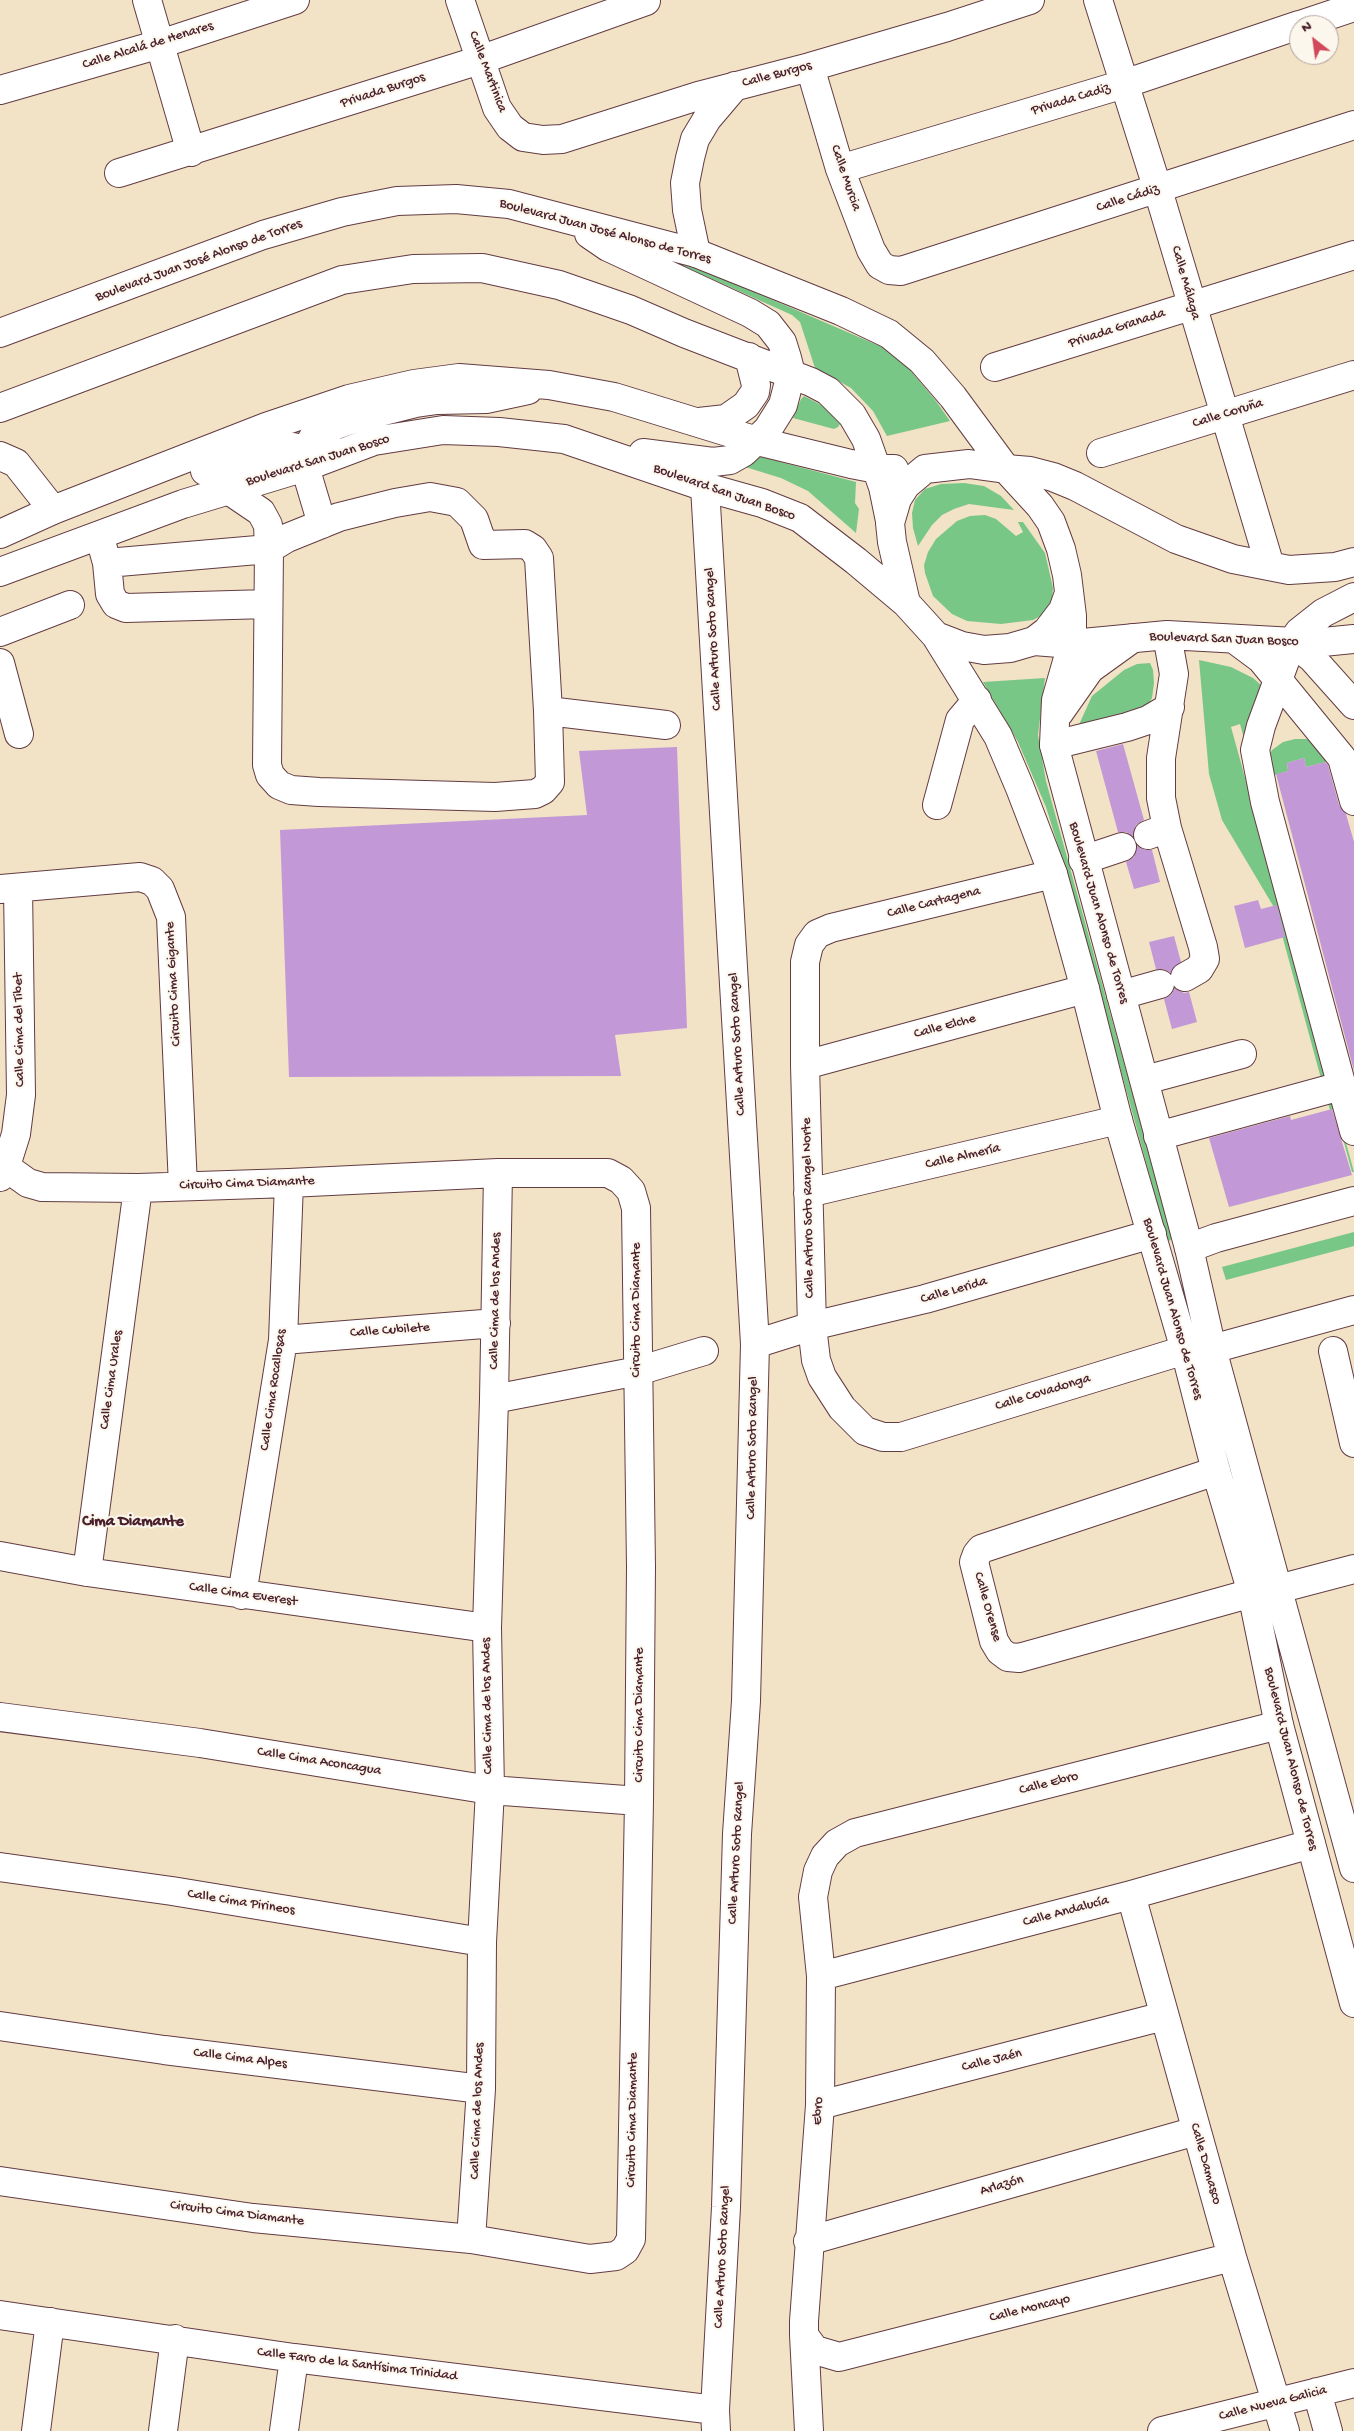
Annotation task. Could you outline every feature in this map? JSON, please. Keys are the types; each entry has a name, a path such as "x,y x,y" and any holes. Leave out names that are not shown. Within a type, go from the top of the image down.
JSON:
{"street":[{"path":"147,0 191,152"},
{"name":"Calle Alcalá de Henares","path":"0,90 160,44 295,0"},
{"name":"Calle Martinica","path":"460,0 497,108 510,127 523,137"},
{"name":"Calle Burgos","path":"523,137 543,140 562,139 735,86 810,67 1030,0"},
{"name":"Calle Málaga","path":"1098,0 1158,190 1270,566"},
{"name":"Privada Burgos","path":"119,173 480,60 646,2"},
{"name":"Privada Cadiz","path":"1330,15 1354,7"},
{"name":"Privada Cadiz","path":"840,169 1124,84 1289,29"},
{"name":"Calle Murcia","path":"810,67 840,169 870,250 880,265 889,270 901,271"},
{"path":"696,253 687,210 685,183 695,139 707,120 735,86"},
{"path":"664,108 681,119 695,139"},
{"name":"Calle Cádiz","path":"901,271 1158,190 1354,125"},
{"name":"Boulevard Juan José Alonso de Torres","path":"0,333 263,235 342,212 397,201 456,199 509,204 696,253 842,311 889,334 922,361 953,397 1006,469 1030,493 1051,522 1061,549 1069,593"},
{"path":"564,218 608,247 750,312 768,324 782,342 790,374 783,405 757,441 730,460 695,460 645,453 614,455"},
{"name":"Privada Granada","path":"995,367 1354,255"},
{"path":"0,408 342,280 413,269 482,268 558,285 631,310 828,391 858,424 877,469 906,603"},
{"path":"692,422 726,419 746,405 755,392 756,385 749,357"},
{"name":"Calle Coruña","path":"1102,453 1354,375"},
{"path":"0,534 53,510 266,427 349,399 414,384 458,378 548,385 614,397 757,441 877,469 925,469 970,464 1030,472 1075,486 1176,539 1233,559 1289,570 1335,567 1354,562"},
{"path":"330,521 310,460 312,439 320,433 356,418 416,403 437,400 486,400 548,385"},
{"name":"Boulevard San Juan Bosco","path":"0,572 310,460 374,442 443,430 499,432 564,439 705,487 762,503 800,518 906,603 936,636"},
{"path":"110,489 139,494 239,459 277,448 293,447 310,460"},
{"path":"0,456 16,462 53,510"},
{"path":"890,523 897,498 906,485 925,469"},
{"name":"Calle Arturo Soto Rangel","path":"705,487 755,1344 746,1701 736,1854 726,2207 716,2420"},
{"path":"107,563 269,549 287,538 330,521 395,502 430,497 457,502 474,519 483,545 525,544 533,549 539,558 550,782 543,790 535,794 495,796 291,790 278,784 270,776 267,765 269,549 268,526 261,512 227,489"},
{"path":"100,536 107,563 110,594 116,604 126,608 268,604"},
{"path":"936,636 962,646 984,650 1010,648 1034,641 1047,631 1063,610 1069,593"},
{"name":"Boulevard Juan Alonso de Torres","path":"1069,593 1072,644 1062,672 1053,734 1083,860 1189,1248 1265,1591 1279,1725 1354,2003"},
{"path":"1354,597 1323,613 1299,632 1292,642 1261,726 1255,750 1257,768 1354,1131"},
{"path":"0,632 70,606"},
{"path":"1351,633 1344,669 1354,699"},
{"name":"Boulevard San Juan Bosco","path":"1034,641 1072,644 1167,635 1292,642 1351,633"},
{"path":"1121,995 1172,981 1199,969 1205,959 1204,947 1157,831 1161,798 1160,758 1174,674 1167,635"},
{"name":"Boulevard Juan Alonso de Torres","path":"936,636 998,736 1053,874 1086,989 1118,1120 1185,1350 1216,1471 1265,1591 1349,1827 1354,1868"},
{"path":"1053,734 1090,669 1133,638"},
{"path":"1234,639 1261,659 1348,766 1354,801"},
{"path":"1292,642 1312,658 1354,705"},
{"path":"0,663 19,734"},
{"path":"937,805 960,720 976,700"},
{"path":"1053,734 1127,727 1148,720 1170,707"},
{"path":"548,711 666,725"},
{"path":"1083,860 1122,846"},
{"name":"Calle Cartagena","path":"817,934 831,928 1053,874"},
{"name":"Circuito Cima Gigante","path":"9,889 140,877 152,881 160,889 168,903 171,917 183,1186"},
{"name":"Calle Cima del Tibet","path":"2,1170 16,1134 21,1096 9,889"},
{"name":"Calle Arturo Soto Rangel Norte","path":"817,934 809,945 805,962 808,1193 812,1326 816,1360 822,1377 842,1408 865,1431 883,1437 902,1437"},
{"name":"Calle Elche","path":"805,1065 1086,989"},
{"path":"1144,1080 1242,1054"},
{"path":"1158,1136 1341,1086"},
{"name":"Calle Almería","path":"808,1193 1118,1120"},
{"name":"Circuito Cima Diamante","path":"0,2181 253,2218 472,2239 590,2259 616,2256 625,2250 631,2239 641,1567 636,1208 632,1191 621,1180 608,1173 498,1173 138,1188 42,1187 28,1183 2,1170"},
{"name":"Calle Cima de los Andes","path":"472,2239 481,2089 482,1942 490,1790 487,1628 496,1323 498,1173"},
{"name":"Calle Cima Rocallosas","path":"242,1595 283,1340 289,1183"},
{"path":"1189,1248 1216,1238 1342,1205 1354,1186"},
{"name":"Calle Cima Urales","path":"87,1572 138,1188"},
{"name":"Calle Lerida","path":"755,1344 812,1326 925,1299 1152,1234"},
{"path":"1212,1349 1354,1310"},
{"name":"Calle Cubilete","path":"283,1340 496,1323"},
{"name":"Calle Covadonga","path":"902,1437 1185,1350"},
{"path":"494,1400 638,1371 704,1351"},
{"path":"1333,1351 1354,1443"},
{"name":"Calle Orense","path":"1216,1471 981,1549 974,1562 994,1641 1000,1651 1008,1657 1019,1658 1265,1591 1354,1569"},
{"name":"Calle Cima Everest","path":"0,1556 87,1572 242,1595 487,1628"},
{"name":"Calle Cima Aconcagua","path":"0,1717 200,1742 490,1790 639,1801"},
{"name":"Calle Ebro","path":"825,1856 837,1844 855,1833 1279,1725"},
{"path":"1293,1776 1327,1767"},
{"name":"Calle Andalucía","path":"821,1976 1132,1895 1311,1844"},
{"name":"Ebro","path":"810,2431 804,2335 808,2240 820,2105 821,1976 813,1897 818,1871 825,1856"},
{"name":"Calle Cima Pirineos","path":"0,1867 172,1891 482,1942"},
{"name":"Calle Damasco","path":"1132,1895 1232,2257 1285,2431"},
{"name":"Calle Jaén","path":"820,2105 1164,2016"},
{"name":"Calle Cima Alpes","path":"0,2026 164,2050 481,2089"},
{"name":"Arlazón","path":"808,2240 1196,2130"},
{"name":"Calle Moncayo","path":"804,2335 815,2350 828,2356 839,2357 1232,2257"},
{"name":"Calle Faro de la Santísima Trinidad","path":"0,2315 175,2339 716,2420"},
{"path":"36,2431 50,2322"},
{"path":"163,2431 175,2339"},
{"path":"284,2431 294,2358"},
{"name":"Calle Nueva Galicia","path":"1162,2431 1354,2383"},
{"path":"1317,2392 1328,2431"}],"green space":[{"path":"643,244 882,347 905,364 950,421 887,436 873,411 851,388 815,368 800,322 792,315 641,247"},
{"path":"804,396 825,407 840,424 838,427 834,429 793,418"},
{"path":"758,456 856,482 855,503 859,509 856,533 808,491 781,478 742,466"},
{"path":"964,483 984,486 1001,496 1014,510 969,504 954,509 942,515 932,525 918,546 913,528 912,513 915,500 925,489 941,484"},
{"path":"985,515 996,519 1016,536 1023,532 1018,522 1023,522 1045,553 1053,588 1052,602 1044,614 1033,620 1001,624 967,621 952,614 933,596 924,565 928,552 936,539 957,521 970,516"},
{"path":"1199,660 1231,667 1253,678 1261,685 1250,726 1247,749 1240,724 1231,727 1354,1172 1352,1172 1335,1109 1330,1110 1275,909 1222,820 1209,774"},
{"path":"1150,663 1153,670 1154,683 1152,698 1147,707 1077,729 1092,696 1124,670 1137,664"},
{"path":"1045,678 1038,735 1046,781 1172,1237 1170,1241 1167,1239 1069,881 1046,807 1018,742 983,682"},
{"path":"1307,739 1317,747 1326,762 1306,767 1304,758 1287,763 1288,771 1268,777 1265,763 1272,750 1283,742"},
{"path":"1354,1232 1354,1246 1226,1280 1222,1267"}],"building":[{"path":"1123,744 1144,820 1136,825 1133,836 1126,832 1118,832 1096,751"},
{"path":"677,747 687,1028 615,1035 621,1076 289,1077 280,830 587,815 579,751"},
{"path":"1304,758 1306,767 1325,762 1328,765 1339,805 1346,814 1354,842 1354,1071 1276,774 1288,771 1287,763"},
{"path":"1137,846 1145,850 1152,850 1160,882 1134,889 1126,862 1134,857"},
{"path":"1258,900 1261,909 1277,905 1285,937 1245,948 1234,906"},
{"path":"1174,936 1181,962 1171,973 1163,969 1156,969 1149,942"},
{"path":"1175,988 1184,993 1189,992 1197,1022 1172,1029 1164,999 1171,995"},
{"path":"1332,1109 1352,1175 1229,1207 1209,1138 1290,1116 1291,1120"}],"district":[{"name":"Cima Diamante","path":"133,1523"}]}
